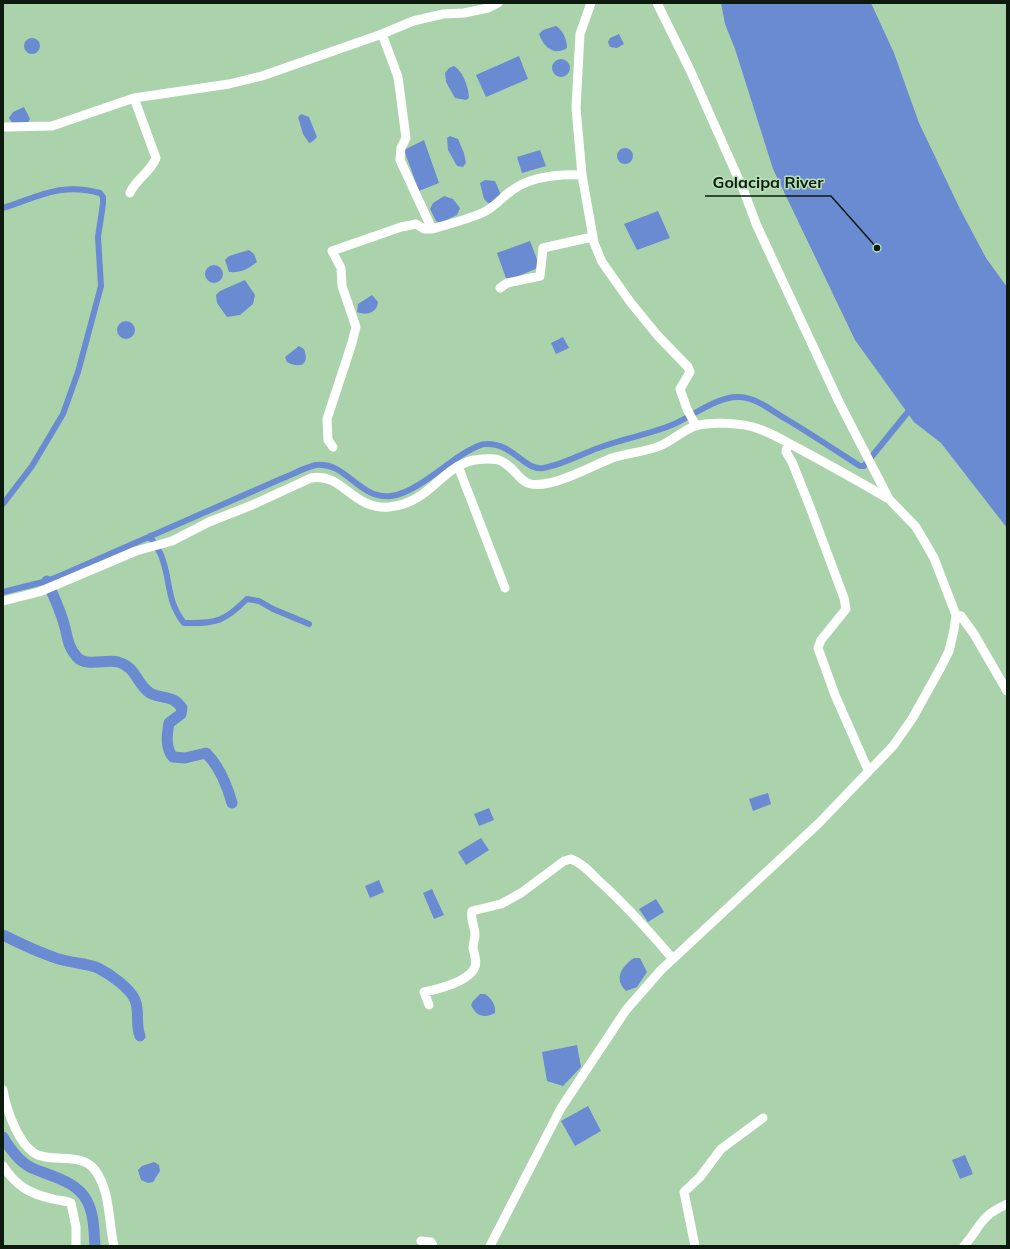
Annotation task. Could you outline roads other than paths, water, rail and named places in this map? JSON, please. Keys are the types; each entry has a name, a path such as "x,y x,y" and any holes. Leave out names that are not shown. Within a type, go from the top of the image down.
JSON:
{"street":[{"path":"6,127 61,124 134,98 229,84 255,77 382,34 413,21 443,14 464,13 488,8 498,3"},
{"path":"591,3 580,34 576,88 582,175 592,237 602,262 631,303 658,336 688,367 690,372 689,377 680,389 687,409 696,426"},
{"path":"490,1246 561,1108 626,1010 673,959 819,823 868,770 893,746 912,719 949,651 956,615 934,558 925,540 916,527 890,499 836,395 757,226 743,189 691,72 657,3"},
{"path":"382,34 398,77 406,138 401,148 400,160 432,229"},
{"path":"130,193 133,186 141,179 156,158 134,98"},
{"path":"333,447 328,440 327,419 356,327 342,286 341,268 332,250 401,227 416,224 424,229 432,229 483,213 499,202 511,191 529,182 567,174 582,175"},
{"path":"500,288 507,283 540,276 543,248 592,237"},
{"path":"3,602 39,592 124,556 172,541 209,522 252,505 311,478 320,476 330,478 368,506 389,507 420,498 449,472 458,466 474,460 490,458 503,462 521,479 531,485 550,483 614,458 660,446 696,426 723,424 759,428 890,499"},
{"path":"788,443 786,452 792,462 810,507 844,598 846,609 825,634 818,648 868,770"},
{"path":"458,466 506,588"},
{"path":"956,615 960,616 974,634 1007,691"},
{"path":"429,1005 424,992 442,988 465,978 474,969 476,963 473,946 475,935 471,916 472,911 501,904 521,893 564,861 571,859 585,867 608,889 644,925 673,959"},
{"path":"3,1090 12,1121 28,1148 37,1154 46,1157 88,1162 94,1169 100,1178 106,1196 114,1246"},
{"path":"695,1246 684,1192 700,1177 721,1149 764,1118"},
{"path":"3,1166 22,1188 32,1194 58,1200 65,1200 71,1203 76,1227 76,1246"},
{"path":"964,1246 982,1220 992,1211 1007,1204"},
{"path":"421,1241 431,1242 433,1246"}],"water":[{"path":"721,3 871,3 894,53 919,123 960,209 986,258 1007,287 1007,528 941,443 914,422 855,340 773,169 735,49 725,24"},
{"path":"556,26 563,33 567,48 553,51 543,43 539,34 543,30"},
{"path":"619,34 624,44 617,48 610,47 608,42 610,38"},
{"path":"29,38 35,38 40,43 38,52 35,54 29,54 24,49 24,43"},
{"path":"519,56 528,79 486,97 476,75"},
{"path":"557,59 565,59 570,64 568,75 565,77 557,77 552,72 552,64"},
{"path":"454,66 463,76 467,85 469,98 466,100 455,98 446,82 445,73 449,68"},
{"path":"24,107 30,119 28,123 14,126 9,118 13,112"},
{"path":"301,114 309,117 317,137 309,143 303,134 298,117"},
{"path":"450,136 458,139 464,153 466,163 463,167 457,166 448,150 447,138"},
{"path":"424,140 439,183 419,191 404,150"},
{"path":"625,148 632,153 633,156 628,163 625,164 618,159 617,156 622,149"},
{"path":"540,150 546,166 522,173 517,157"},
{"path":"485,180 495,181 501,195 493,203 488,203 484,199 480,183"},
{"path":"444,196 453,199 460,208 457,215 440,223 436,221 430,209 433,203"},
{"path":"658,211 670,238 637,250 624,224"},
{"path":"530,241 540,267 507,281 497,253"},
{"path":"249,250 254,254 257,262 244,270 229,272 225,260 229,256"},
{"path":"214,265 220,268 223,274 220,280 214,283 208,280 205,274 208,268"},
{"path":"245,280 255,295 253,304 240,315 227,317 217,303 216,295 220,291"},
{"path":"372,295 378,302 376,309 370,313 364,314 357,312 358,304"},
{"path":"126,321 132,324 135,330 132,336 126,339 120,336 117,330 120,324"},
{"path":"563,337 569,348 556,354 551,343"},
{"path":"299,346 304,349 306,354 305,362 300,365 296,365 287,362 285,357"},
{"path":"768,793 771,804 753,811 749,799"},
{"path":"489,808 494,820 479,826 474,814"},
{"path":"481,838 489,850 466,865 458,852"},
{"path":"379,880 384,892 370,898 365,886"},
{"path":"432,889 444,915 434,919 423,893"},
{"path":"656,899 664,912 648,922 639,909"},
{"path":"634,958 640,958 647,972 637,987 626,991 620,982 620,977 623,969"},
{"path":"480,994 485,994 492,1000 495,1007 495,1013 484,1016 475,1012 471,1005"},
{"path":"577,1045 581,1067 563,1086 547,1081 542,1052"},
{"path":"588,1106 601,1131 575,1146 561,1121"},
{"path":"965,1155 973,1174 960,1179 952,1160"},
{"path":"154,1162 159,1165 160,1171 153,1182 148,1183 141,1180 138,1170 142,1166"}],"waterway":[{"path":"3,208 50,192 61,190 86,190 100,193 103,197 98,237 101,286 78,372 63,414 32,466 3,504"},
{"path":"3,592 47,581 62,575 316,465 327,465 336,469 370,492 380,496 391,496 401,494 421,484 459,456 482,445 496,445 504,448 530,465 536,468 543,468 558,464 612,443 672,425 723,399 740,397 764,405 860,466 864,466 912,407"},
{"path":"150,536 161,555 171,598 178,615 184,623 204,623 219,620 226,617 247,599 259,601 273,609 309,624"},
{"path":"47,581 64,624 70,645 77,657 85,662 113,661 124,664 133,672 145,689 150,693 175,701 182,708 181,714 169,723 167,741 170,753 173,757 185,758 206,753 211,758 222,776 232,803"},
{"path":"3,935 34,950 59,959 98,968 114,978 129,991 135,1000 140,1036"},
{"path":"3,1137 15,1155 27,1165 70,1184 83,1194 91,1211 95,1246"}],"place":[{"name":"Golacipa River","path":"877,248"}]}
